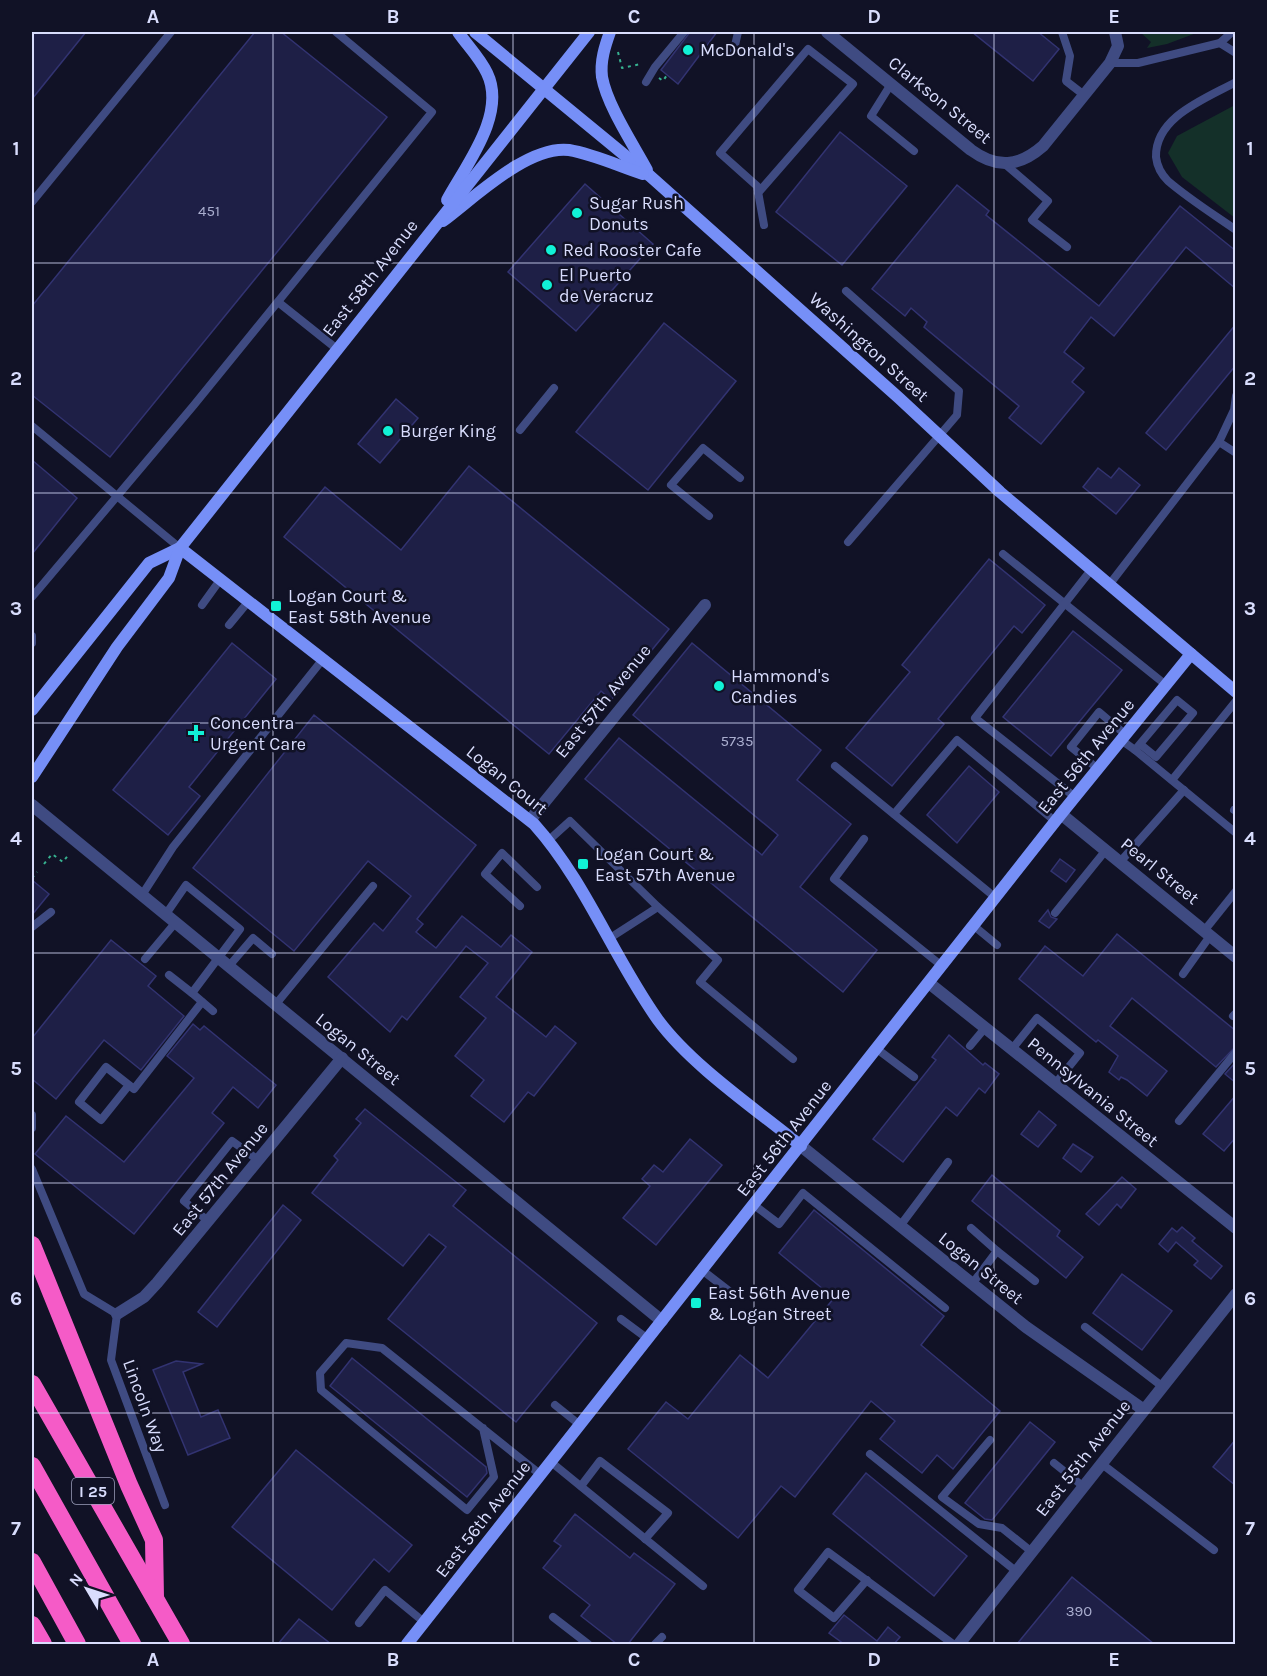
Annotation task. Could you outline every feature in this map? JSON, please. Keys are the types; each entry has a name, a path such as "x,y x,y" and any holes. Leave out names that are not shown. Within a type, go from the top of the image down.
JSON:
{"highway":[{"path":"32,1245 129,1485 154,1540 155,1598"},
{"name":"I 25","path":"32,1384 181,1644"},
{"path":"32,1466 132,1644"},
{"path":"32,1562 77,1644"},
{"path":"32,1625 43,1644"}],"main road":[{"path":"431,230 483,135 491,112 493,96 488,74 458,32"},
{"name":"Washington Street","path":"475,32 650,176 1108,585 1233,686"},
{"name":"East 58th Avenue","path":"32,777 117,647 169,579 180,548 589,32"},
{"path":"610,32 602,59 602,77 607,94 650,176"},
{"path":"431,230 523,162 542,153 568,150 650,176"},
{"name":"East 58th Avenue","path":"32,710 149,563 180,548"},
{"name":"Logan Court","path":"180,548 530,820 549,840 666,1030 708,1069 801,1146"},
{"name":"East 56th Avenue","path":"407,1644 1075,797 1191,654"}],"street":[{"name":"Clarkson Street","path":"827,32 980,157 1006,165"},
{"path":"1006,165 1030,157 1043,146 1110,63 1116,52 1117,35"},
{"name":"East 57th Avenue","path":"530,820 705,605"},
{"name":"Logan Street","path":"32,805 662,1321"},
{"name":"Pearl Street","path":"1059,818 1106,850 1236,957"},
{"name":"Pennsylvania Street","path":"929,983 1236,1228"},
{"name":"East 57th Avenue","path":"117,1314 148,1293 342,1058"},
{"name":"Logan Street","path":"801,1146 1026,1326 1144,1410"},
{"name":"East 55th Avenue","path":"959,1644 1236,1294"}],"lane":[{"path":"32,202 171,32"},
{"path":"32,597 278,302 432,112 336,32"},
{"path":"646,82 655,67 684,32"},
{"path":"734,50 738,32"},
{"path":"1062,32 1070,56 1066,81 1084,95"},
{"path":"1110,63 1138,63 1220,43 1233,32"},
{"path":"1220,43 1236,53"},
{"path":"758,193 853,84 808,49 720,153 757,186 758,193 764,225"},
{"path":"1236,82 1192,106 1165,127 1156,141 1157,166 1167,180 1236,230"},
{"path":"891,84 871,116 914,151"},
{"path":"1006,165 1048,201 1032,220 1067,246"},
{"path":"846,291 959,391 957,415 848,542"},
{"path":"278,302 337,348"},
{"path":"520,430 554,388"},
{"path":"1108,585 1219,442 1234,410 1236,396"},
{"path":"32,426 180,548"},
{"path":"1219,442 1236,453"},
{"path":"709,516 671,485 703,448 740,478"},
{"path":"1003,554 1166,686"},
{"path":"1075,797 975,718 1091,570"},
{"path":"202,605 220,580"},
{"path":"229,625 248,602"},
{"path":"32,636 32,644"},
{"path":"142,895 173,847 323,659"},
{"path":"1098,770 1071,747 1099,712 1124,737 1138,747 1156,757 1193,713 1178,700 1138,747"},
{"path":"1172,780 1236,701"},
{"path":"894,814 957,740 1059,818"},
{"path":"1138,747 1172,780 1236,832"},
{"path":"836,766 996,898"},
{"path":"1120,862 1184,790"},
{"path":"549,840 570,821 658,907 718,960 700,982 793,1059"},
{"path":"864,839 834,879 942,966"},
{"path":"1055,913 1106,850"},
{"path":"520,906 485,874 502,853 537,887"},
{"path":"144,959 171,918 186,885 240,930 192,993"},
{"path":"276,1004 373,886"},
{"path":"1183,974 1207,933 1236,891"},
{"path":"610,938 658,907"},
{"path":"32,927 51,912"},
{"path":"974,926 997,945"},
{"path":"230,966 253,938 272,954"},
{"path":"169,975 213,1011"},
{"path":"129,1085 101,1120 79,1102 106,1067 129,1085 134,1089 202,1002"},
{"path":"1012,1050 1037,1018 1080,1053 1055,1084"},
{"path":"970,1046 985,1028"},
{"path":"877,1049 914,1077"},
{"path":"1179,1121 1236,1052"},
{"path":"32,1115 32,1128"},
{"path":"208,1221 184,1201 225,1149 232,1141 258,1160"},
{"path":"900,1226 948,1162"},
{"path":"32,1168 84,1294 117,1314"},
{"path":"754,1205 779,1224 803,1193 945,1308"},
{"path":"971,1228 1035,1281"},
{"path":"972,1284 997,1251"},
{"path":"702,1270 729,1291"},
{"name":"Lincoln Way","path":"117,1314 111,1360 165,1505"},
{"path":"621,1319 648,1339"},
{"path":"1085,1327 1163,1387"},
{"path":"483,1428 494,1477 467,1510 321,1390 320,1372 346,1343 382,1348 483,1428 541,1475"},
{"path":"555,1405 580,1425"},
{"path":"990,1440 942,1497 979,1524 1002,1528 1032,1552"},
{"path":"870,1454 1017,1572"},
{"path":"581,1486 600,1461 668,1513 645,1539"},
{"path":"551,1462 703,1586"},
{"path":"1054,1463 1084,1487"},
{"path":"1102,1464 1214,1550"},
{"path":"867,1580 834,1618 798,1590 828,1552 867,1580 953,1644"},
{"path":"359,1623 385,1590 424,1622"},
{"path":"553,1617 588,1644"},
{"path":"656,1644 662,1637"}],"path":[{"path":"618,52 622,69 640,64"},
{"path":"44,864 52,854 63,862 69,854"},
{"path":"32,878 37,873"}],"green space":[{"path":"1140,32 1199,32 1167,44 1147,48 1151,42"},
{"path":"1235,105 1235,218 1182,177 1168,153 1177,136"}],"building":[{"path":"32,32 86,32 32,99"},
{"path":"255,32 281,32 387,117 110,457 32,395 32,306"},
{"name":"McDonald's","path":"690,32 717,32 678,84 661,70"},
{"path":"972,32 1038,32 1059,49 1033,81"},
{"path":"840,132 907,186 842,265 776,212"},
{"path":"585,184 653,244 576,331 508,272"},
{"path":"957,185 989,211 986,215 1099,306 1180,206 1236,251 1236,289 1186,247 1114,336 1091,317 1064,352 1084,368 1072,382 1084,392 1041,444 1009,418 1019,406 924,327 927,322 911,308 905,316 872,289"},
{"path":"664,323 736,381 648,490 576,432"},
{"path":"1236,324 1236,365 1166,450 1146,433"},
{"name":"Burger King","path":"396,399 418,418 380,463 358,444"},
{"path":"32,460 77,498 32,554"},
{"path":"469,466 669,629 611,700 601,691 549,754 284,537 325,487 401,550"},
{"path":"1098,468 1111,478 1119,468 1140,485 1116,514 1083,487"},
{"path":"989,559 1045,605 1022,633 1014,626 938,719 944,724 892,786 846,748 910,672 902,665"},
{"path":"1073,631 1122,670 1051,756 1003,717"},
{"name":"Concentra Urgent Care","path":"232,643 276,679 189,787 200,796 168,835 113,790"},
{"path":"692,643 821,750 797,780 851,824 800,887 877,950 843,992 585,779 619,738 762,855 778,835 633,715"},
{"path":"314,715 476,845 417,919 423,924 416,932 436,948 462,916 501,947 511,935 532,952 496,997 546,1037 555,1026 576,1043 534,1096 528,1092 504,1122 471,1096 484,1080 455,1056 486,1018 460,997 488,963 466,946 407,1020 402,1016 390,1032 328,977 374,923 383,931 411,896 368,861 294,951 193,868"},
{"path":"969,766 999,792 957,843 927,815"},
{"path":"1060,859 1075,870 1066,882 1051,871"},
{"path":"32,880 49,894 32,915"},
{"path":"1048,910 1051,917 1057,919 1049,928 1039,921"},
{"path":"1117,934 1236,1031 1236,1046 1216,1067 1132,998 1110,1026 1167,1071 1147,1096 1127,1080 1121,1077 1119,1080 1109,1072 1118,1056 1098,1040 1096,1042 1019,979 1045,946 1083,976"},
{"path":"111,940 156,976 148,986 184,1016 141,1070 104,1040 56,1099 32,1079 32,1038"},
{"path":"193,1024 200,1030 204,1026 276,1085 258,1108 233,1087 212,1113 224,1123 134,1234 35,1154 66,1116 124,1162 194,1078 167,1056"},
{"path":"949,1035 983,1065 985,1063 999,1074 985,1093 979,1088 957,1116 946,1107 903,1162 873,1139 936,1060 932,1057"},
{"path":"1236,1062 1236,1083 1225,1074"},
{"path":"1236,1095 1236,1137 1224,1151 1203,1134"},
{"path":"365,1109 466,1190 453,1206 597,1323 516,1422 388,1319 446,1247 429,1234 403,1266 312,1193 338,1160 334,1156 361,1123 356,1119"},
{"path":"1039,1111 1056,1125 1038,1147 1021,1134"},
{"path":"690,1139 722,1165 656,1245 623,1218 650,1186 642,1179 654,1165 663,1172"},
{"path":"1073,1144 1093,1157 1081,1172 1063,1158"},
{"path":"992,1175 1060,1231 1057,1236 1083,1257 1066,1278 972,1201"},
{"path":"1122,1177 1136,1189 1121,1208 1117,1204 1099,1225 1086,1214"},
{"path":"283,1205 301,1220 217,1327 198,1312"},
{"path":"814,1210 944,1316 921,1345 1000,1411 953,1469 937,1455 922,1473 880,1439 895,1421 871,1401 795,1497 781,1486 738,1538 628,1449 666,1402 688,1419 740,1355 768,1378 834,1298 779,1253"},
{"path":"1182,1227 1195,1238 1192,1241 1222,1266 1211,1279 1194,1265 1198,1261 1176,1242 1168,1252 1159,1244 1172,1228 1177,1232"},
{"path":"1122,1274 1172,1311 1142,1350 1093,1313"},
{"path":"352,1358 486,1467 487,1473 467,1497 330,1386"},
{"path":"176,1361 202,1364 183,1372 201,1417 218,1410 230,1438 188,1455 153,1370"},
{"path":"1030,1422 1055,1442 992,1520 985,1519 965,1503"},
{"path":"1236,1439 1236,1486 1213,1467"},
{"path":"296,1450 412,1545 389,1572 374,1559 332,1610 232,1527"},
{"path":"866,1473 967,1556 934,1596 833,1514"},
{"path":"575,1514 630,1558 634,1553 675,1584 628,1644 617,1644 581,1616 590,1605 543,1568 561,1546 554,1541"},
{"path":"1072,1577 1154,1644 1017,1644"},
{"path":"844,1615 877,1641 888,1627 900,1637 894,1644 844,1644 829,1633"},
{"path":"299,1619 331,1644 278,1644"}],"place":[{"name":"McDonald's","path":"688,50"},
{"name":"Sugar Rush Donuts","path":"577,213"},
{"name":"Red Rooster Cafe","path":"551,250"},
{"name":"El Puerto de Veracruz","path":"547,285"},
{"name":"Burger King","path":"388,431"},
{"name":"Logan Court & East 58th Avenue","path":"276,606"},
{"name":"Hammond's Candies","path":"719,686"},
{"name":"Concentra Urgent Care","path":"196,733"},
{"name":"Logan Court & East 57th Avenue","path":"583,864"},
{"name":"East 56th Avenue & Logan Street","path":"696,1303"}]}
